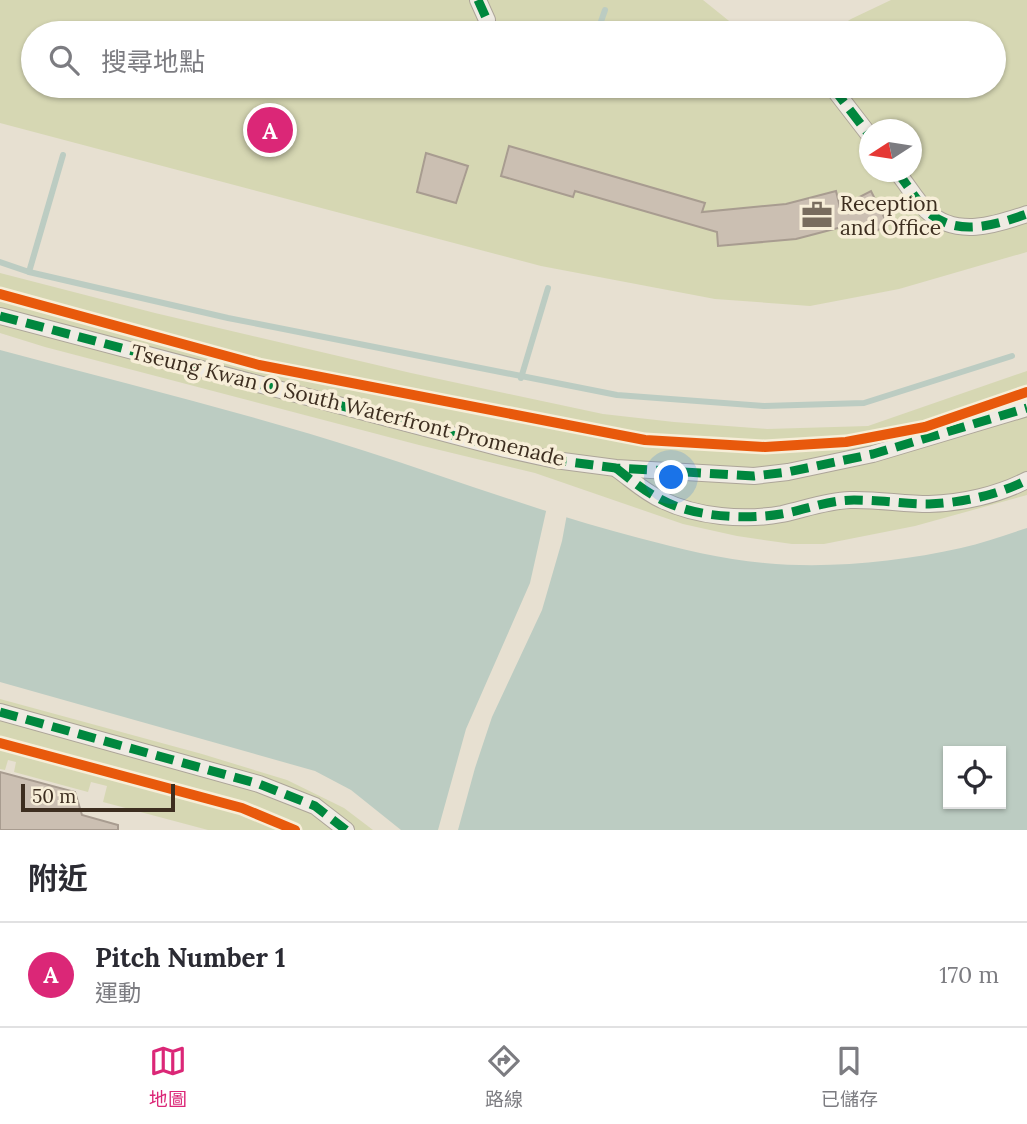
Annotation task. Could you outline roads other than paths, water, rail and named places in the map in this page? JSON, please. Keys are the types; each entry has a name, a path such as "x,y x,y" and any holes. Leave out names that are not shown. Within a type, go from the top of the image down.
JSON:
{"street":[{"path":"478,0 487,21"},
{"path":"841,98 859,122"},
{"path":"905,182 928,211 940,220 956,225 973,228 1027,214"},
{"name":"Tseung Kwan O South Waterfront Promenade","path":"0,316 505,449 555,460 616,468 754,477 873,454 1027,408"},
{"path":"616,468 661,500 715,515 757,517 828,502 853,500 930,504 960,500 991,494 1027,480"},
{"path":"0,712 259,784 315,806 346,830"}],"waterway":[{"path":"601,21 605,10"},
{"path":"29,272 63,155"},
{"path":"0,262 29,272 228,318 617,395 764,406 864,403 1012,356"},
{"path":"521,378 548,288"}],"place":[{"name":"Pitch Number 1","path":"270,130"},
{"name":"Reception and Office","path":"817,215"}]}
